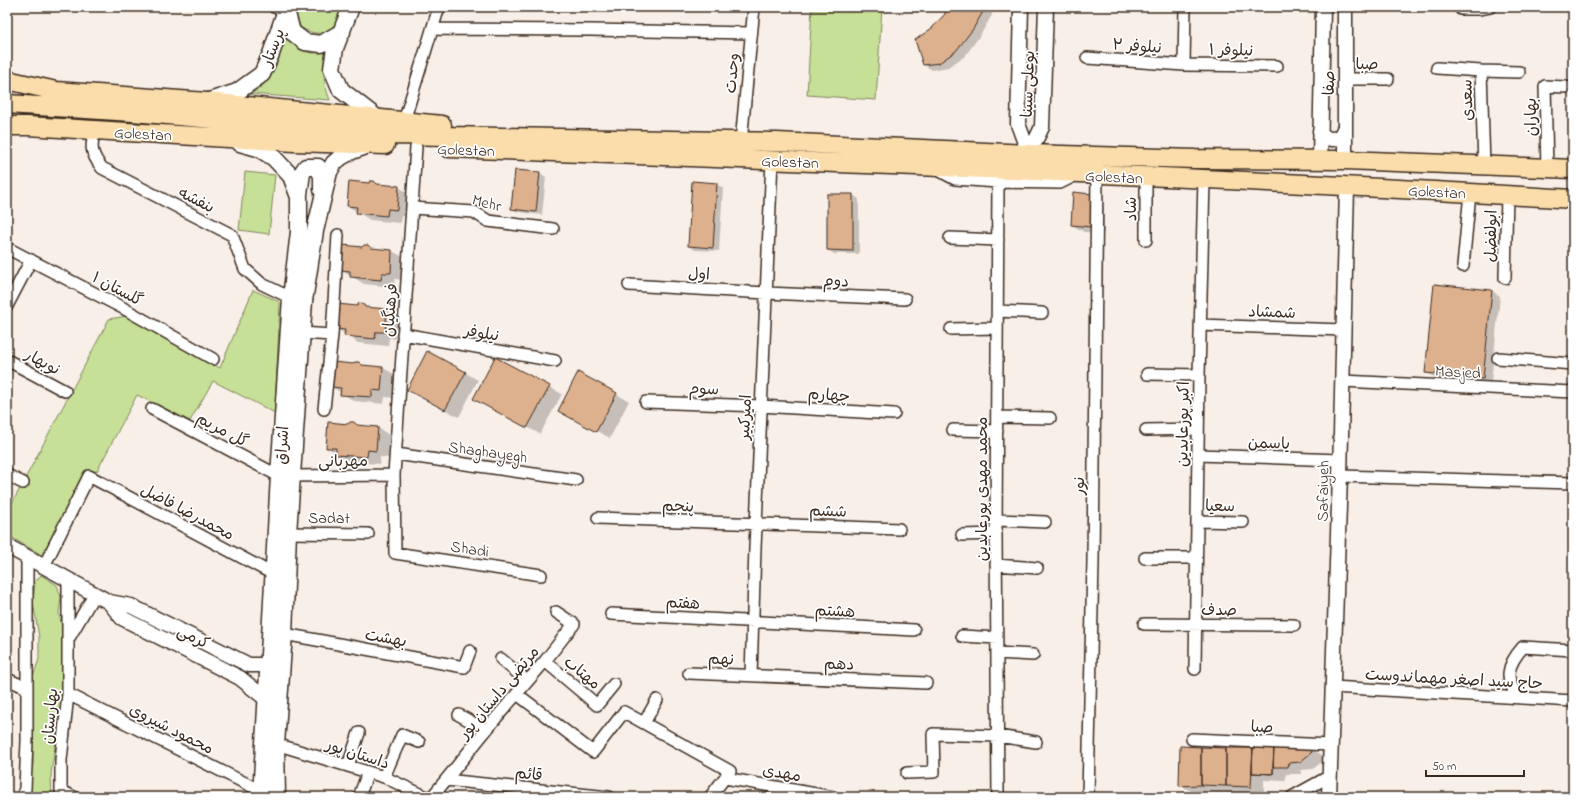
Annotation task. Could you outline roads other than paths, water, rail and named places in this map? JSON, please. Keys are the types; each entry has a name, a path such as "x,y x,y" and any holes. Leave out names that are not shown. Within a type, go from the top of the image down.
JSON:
{"main road":[{"path":"351,7 336,48 332,69 341,90 377,118"},
{"path":"283,8 292,32 305,42 321,44 342,32"},
{"name":"پرستار","path":"207,102 237,92 262,74 271,54 283,8"},
{"path":"8,80 56,91 207,102 570,138"},
{"name":"Golestan","path":"7,104 110,111 394,135 741,142 1029,154 1195,159 1345,160 1573,169"},
{"name":"Golestan","path":"7,126 371,145 772,160 1347,186 1573,200"},
{"name":"اشراق","path":"222,138 258,148 274,158 291,176 299,196 299,232 292,298 286,476 288,533 284,634 276,744 277,797"},
{"name":"اشراق","path":"261,794 273,574 286,476 304,301 322,197 329,172 334,163 352,151 371,145"},
{"path":"1028,172 1029,154"},
{"path":"299,196 302,173 306,167 318,167 322,176 322,197"}],"street":[{"path":"404,121 439,7"},
{"name":"وحدت","path":"741,142 754,7"},
{"name":"بوعلی سینا","path":"1021,7 1018,124 1029,154"},
{"name":"بوعلی سینا","path":"1029,154 1042,127 1046,7"},
{"path":"1184,65 1185,7"},
{"name":"صفا","path":"1320,160 1323,7"},
{"name":"صفا","path":"1345,160 1344,129 1346,7"},
{"path":"1460,7 1461,9 1490,7"},
{"path":"432,29 751,33"},
{"name":"نیلوفر ۲","path":"1087,58 1184,65"},
{"name":"نیلوفر ۱","path":"1184,65 1277,66"},
{"path":"1437,68 1481,71"},
{"name":"سعدی","path":"1484,166 1481,71 1519,72"},
{"name":"صبا","path":"1345,79 1388,79"},
{"name":"بهاران","path":"1547,168 1545,86 1566,87"},
{"path":"1320,131 1323,136 1333,140 1339,138 1343,134 1344,129"},
{"name":"بنفشه","path":"95,130 92,140 93,156 102,168 232,235 245,269 262,284 292,298"},
{"name":"فرهنگیان","path":"395,553 394,475 416,147"},
{"name":"امیرکبیر","path":"751,676 772,160"},
{"path":"934,168 955,179 998,182 1060,183 1078,174"},
{"name":"نور","path":"1088,797 1093,561 1097,175"},
{"name":"شاد","path":"1146,177 1146,240"},
{"name":"اکبر پورعابدین","path":"1195,669 1199,374 1204,180"},
{"name":"محمد مهدی پورعابدین","path":"998,182 996,520 998,797"},
{"name":"Safaiyeh","path":"1329,797 1340,476 1339,460 1347,186"},
{"path":"1463,266 1470,193"},
{"name":"ابولفضل","path":"1505,278 1507,195"},
{"name":"Mehr","path":"412,208 474,212 488,221 553,229"},
{"path":"324,409 332,335 338,235"},
{"path":"950,238 998,240"},
{"name":"گلستان ۱","path":"7,248 123,308 213,359"},
{"path":"7,306 30,260"},
{"name":"اول","path":"630,285 766,294"},
{"name":"دوم","path":"766,294 905,299"},
{"path":"998,311 1042,313"},
{"name":"شمشاد","path":"1200,325 1343,330"},
{"path":"951,329 997,328"},
{"path":"301,334 332,335"},
{"name":"نیلوفر","path":"403,334 555,361"},
{"path":"1498,358 1573,364"},
{"name":"نوبهار","path":"7,360 65,391"},
{"path":"1147,374 1199,374"},
{"name":"Masjed","path":"1342,381 1573,392"},
{"name":"سوم","path":"646,402 761,406"},
{"name":"چهارم","path":"761,406 894,414"},
{"name":"گل مریم","path":"152,409 286,476"},
{"path":"997,417 1050,418"},
{"path":"1146,430 1198,429"},
{"path":"953,430 997,431"},
{"name":"Shaghayegh","path":"396,454 576,480"},
{"name":"یاسمن","path":"1198,456 1339,460"},
{"path":"7,474 23,483"},
{"name":"مهربانی","path":"286,476 394,475"},
{"name":"محمدرضا فاضل","path":"44,566 89,476 273,574"},
{"path":"1340,476 1573,482"},
{"name":"پنجم","path":"598,518 756,524"},
{"path":"996,520 1045,522"},
{"name":"سعیا","path":"1197,521 1243,522"},
{"name":"ششم","path":"756,524 899,529"},
{"name":"Sadat","path":"288,533 368,534"},
{"path":"962,535 996,534"},
{"name":"کرمی","path":"7,546 109,602 131,606 249,665 268,665"},
{"name":"Shadi","path":"395,553 541,575"},
{"path":"22,797 25,789 27,556"},
{"path":"1145,558 1196,558"},
{"path":"996,566 1037,568"},
{"name":"بهارستان","path":"61,794 61,760 68,694 68,580"},
{"path":"69,638 94,595"},
{"name":"کرمی","path":"109,602 122,618 240,678 266,699"},
{"name":"مرتضی داستان پور","path":"432,797 574,624 556,612"},
{"name":"هفتم","path":"612,614 753,622"},
{"name":"هشتم","path":"753,622 914,630"},
{"name":"صدف","path":"1144,624 1294,625"},
{"name":"بهشت","path":"284,634 464,668 470,651"},
{"path":"962,636 997,638"},
{"path":"1520,698 1512,690 1509,672 1513,658 1523,647 1573,650"},
{"path":"997,653 1033,655"},
{"path":"501,659 528,681"},
{"name":"مهتاب","path":"545,661 597,705 614,684"},
{"name":"نهم","path":"689,673 751,676"},
{"name":"دهم","path":"751,676 926,683"},
{"path":"7,679 27,688"},
{"name":"حاج سید اصغر مهماندوست","path":"1332,688 1573,702"},
{"name":"محمود شیروی","path":"68,694 261,794"},
{"path":"517,694 593,752 624,712 730,771 710,797"},
{"path":"644,723 657,700"},
{"path":"459,715 486,730"},
{"path":"348,766 359,733"},
{"path":"907,773 934,772 933,734 998,736 1036,742"},
{"path":"384,777 402,735 419,742"},
{"name":"صبا","path":"1192,739 1331,744"},
{"name":"داستان پور","path":"276,744 384,777 427,797"},
{"path":"359,797 368,772"},
{"path":"1292,797 1330,776"},
{"name":"مهدی","path":"725,778 833,797"},
{"name":"قائم","path":"446,780 609,797"},
{"path":"61,794 74,797"}]}
